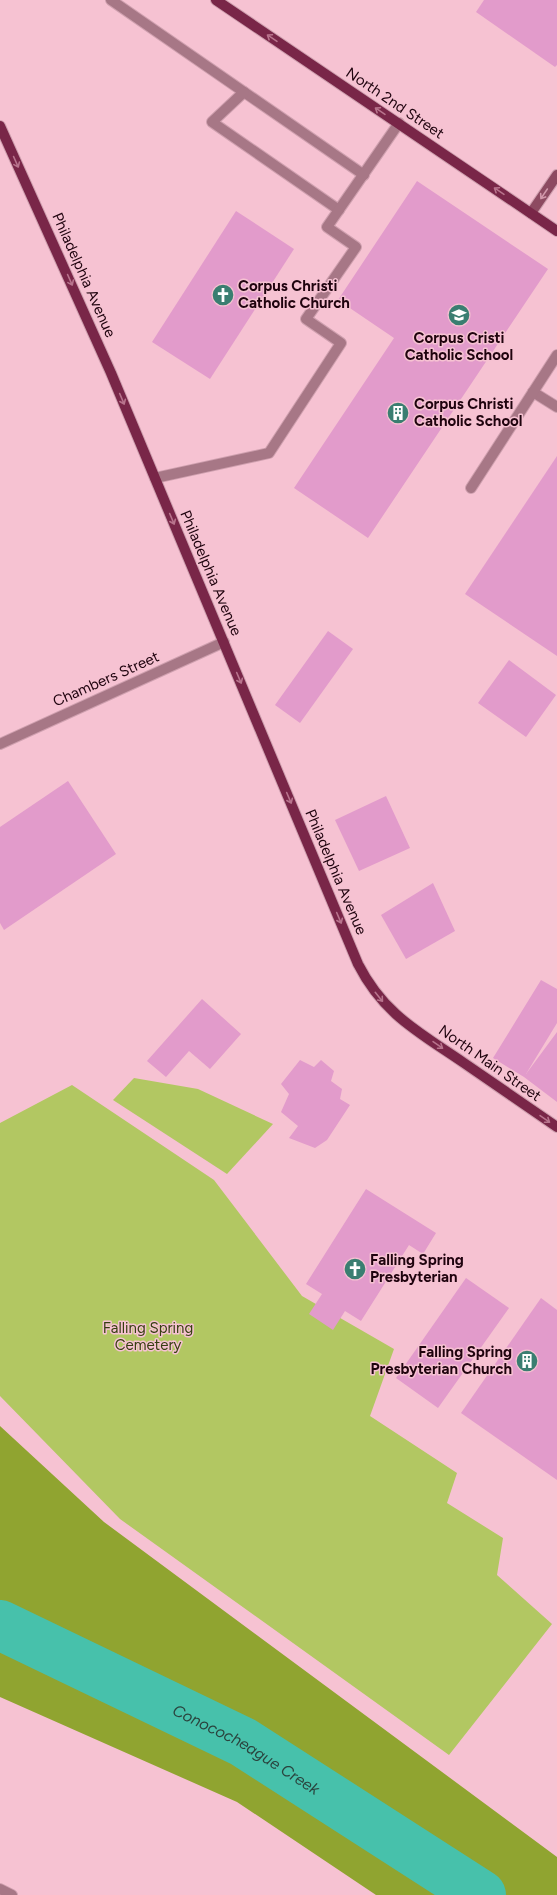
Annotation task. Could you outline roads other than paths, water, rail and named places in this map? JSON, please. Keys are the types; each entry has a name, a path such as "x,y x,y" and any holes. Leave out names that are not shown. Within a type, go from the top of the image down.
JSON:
{"main road":[{"name":"North 2nd Street","path":"216,0 557,230"},
{"name":"Philadelphia Avenue","path":"0,126 111,373 358,964 378,997 406,1023"},
{"name":"North Main Street","path":"406,1023 557,1127"}],"street":[{"path":"111,0 364,175"},
{"path":"244,92 212,122 339,210"},
{"path":"155,478 269,453 341,343 306,319 356,247 328,227 399,123"},
{"path":"531,213 557,175"},
{"path":"471,488 557,355"},
{"path":"533,392 557,407"},
{"name":"Chambers Street","path":"0,744 224,642"},
{"path":"0,1889 12,1895"}],"waterway":[{"name":"Conococheague Creek","path":"0,1625 243,1742 481,1895"}],"place":[{"name":"Corpus Christi Catholic Church","path":"223,295"},
{"name":"Corpus Cristi Catholic School","path":"459,315"},
{"name":"Corpus Christi Catholic School","path":"398,413"},
{"name":"Falling Spring Presbyterian","path":"355,1269"},
{"name":"Falling Spring Presbyterian Church","path":"527,1361"}],"park label":[{"name":"Falling Spring Cemetery","path":"148,1336"}]}
